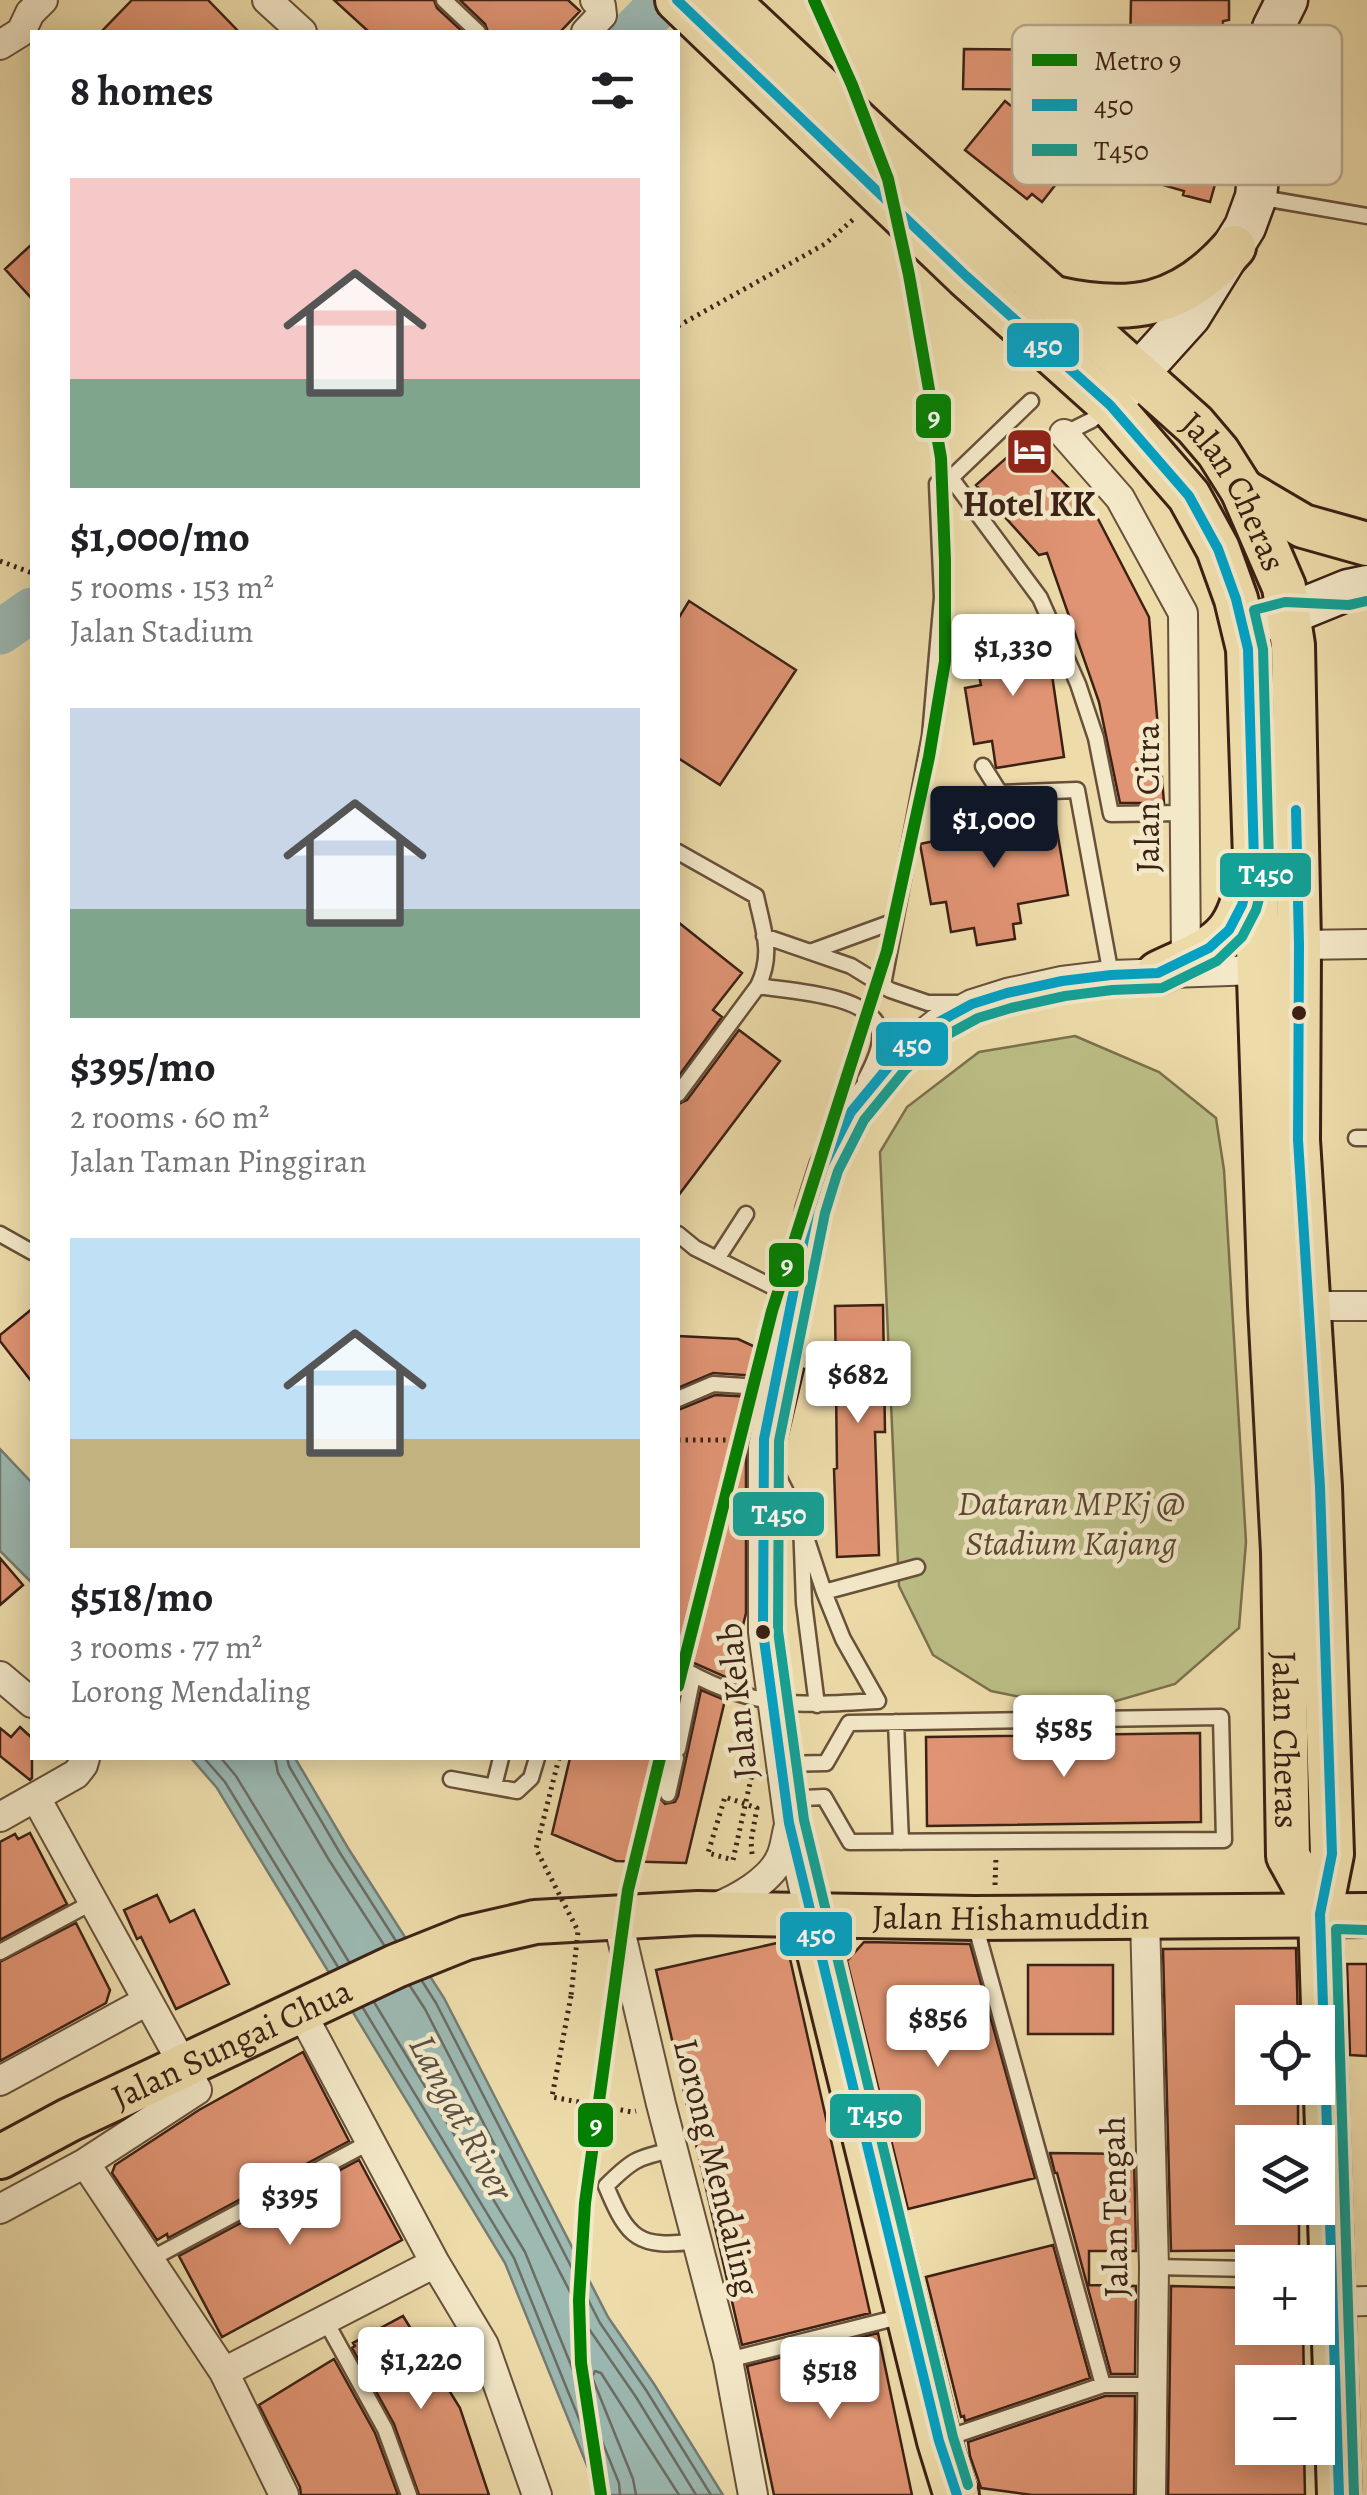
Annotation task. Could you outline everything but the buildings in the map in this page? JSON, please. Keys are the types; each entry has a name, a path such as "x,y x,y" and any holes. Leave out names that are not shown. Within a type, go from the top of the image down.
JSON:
{"main road":[{"path":"1274,25 1286,0"},
{"name":"Jalan Cheras","path":"699,5 881,195 966,276 1124,390 1194,425 1218,452 1242,490 1286,601 1293,644 1298,1140 1320,1488 1332,1854 1320,1914"},
{"name":"Jalan Cheras","path":"699,5 885,148 1054,298 1124,390 1189,496 1218,549 1239,612 1248,649 1270,1306 1283,1552 1288,1856 1320,1914"},
{"path":"1124,390 1190,316 1245,227 1257,185"},
{"path":"1054,298 1114,308 1141,305 1197,283 1234,247"},
{"path":"1242,490 1303,526 1367,544"},
{"path":"1239,612 1358,588"},
{"path":"1172,966 1210,948 1229,930 1242,905 1254,861"},
{"path":"1332,1854 1338,1874 1354,1896 1367,1903"},
{"name":"Jalan Hishamuddin","path":"466,1938 535,1922 617,1916 698,1913 810,1917 985,1902 1145,1916 1367,1914"},
{"path":"1320,1914 1337,2286 1339,2495"},
{"path":"810,1917 955,2494"},
{"name":"Jalan Sungai Chua","path":"0,2157 312,2004 466,1938"}],"street":[{"path":"18,40 30,13 43,0"},
{"path":"267,0 300,30"},
{"path":"588,30 602,15 595,0"},
{"name":"Jalan Citra","path":"1064,434 1120,498 1183,613 1184,814 1172,966"},
{"path":"1299,945 1367,944"},
{"name":"Jalan Kelab","path":"810,1917 787,1811 769,1758 773,1703 763,1632 764,1443 810,1209 824,1165 851,1112 894,1060 938,1023 972,1004 1044,985 1172,966 1258,970"},
{"path":"1308,1306 1367,1306"},
{"path":"0,1676 30,1702"},
{"path":"0,1816 76,1774 84,1760"},
{"path":"0,2209 85,2163 197,2090 36,1798"},
{"path":"698,1913 735,1900 774,1868 781,1858 787,1811"},
{"name":"Lorong Mendaling","path":"617,1916 728,2360 753,2495"},
{"name":"Jalan Tengah","path":"1145,1916 1154,2267 1150,2495"},
{"path":"0,2081 146,2001"},
{"path":"312,2004 370,2142 484,2344 537,2495"},
{"path":"85,2163 224,2372 284,2495"},
{"path":"224,2372 436,2264"}],"lane":[{"path":"444,0 476,30"},
{"path":"1256,197 1367,216"},
{"path":"1064,434 1092,420 1124,390"},
{"path":"882,985 930,736 942,597 936,484 950,478 1030,401"},
{"path":"950,478 1040,598 1078,684 1096,738 1111,814 1184,814"},
{"path":"983,766 1000,794 1077,790 1111,974"},
{"path":"680,853 756,896 768,953 758,986 680,1091"},
{"path":"810,952 894,921"},
{"path":"764,936 851,966 882,985 928,1003 972,1004"},
{"path":"758,986 840,999 868,1012 880,1029 878,1047 851,1112"},
{"path":"716,1260 746,1214"},
{"path":"0,1234 30,1251"},
{"path":"680,1236 716,1260 793,1297"},
{"path":"680,1398 713,1384 774,1388"},
{"path":"680,1667 736,1694 773,1703 878,1701 843,1639 801,1522 764,1443"},
{"path":"801,1522 804,1604 817,1705"},
{"path":"824,1592 917,1567"},
{"path":"680,1741 694,1676"},
{"path":"769,1758 826,1763 849,1723 1221,1717 1224,1840 850,1842 824,1797 787,1811"},
{"path":"896,1722 901,1842"},
{"path":"494,1786 500,1760"},
{"path":"451,1779 516,1791 532,1778 536,1760"},
{"path":"668,1794 676,1760"},
{"path":"0,1952 93,1902"},
{"path":"985,1902 1103,2385"},
{"path":"148,2260 370,2142"},
{"path":"673,2150 629,2163 606,2186 621,2222 646,2242 666,2246 697,2241"},
{"path":"1154,2267 1235,2269"},
{"path":"728,2360 908,2314"},
{"path":"326,2320 385,2429 409,2495"},
{"path":"939,2441 1103,2385 1154,2385"}],"path":[{"path":"680,325 825,244 881,195"},
{"path":"2,562 30,572"},
{"path":"680,1440 764,1443"},
{"path":"769,1758 754,1764 746,1802 742,1822 738,1840 734,1860 708,1854 725,1796 741,1802 757,1808 752,1855 774,1868"},
{"path":"558,1760 536,1848 578,1930 571,1996 552,2096 632,2112 661,2104"},
{"path":"985,1902 996,1841"}],"green space":[{"name":"Dataran MPKj @ Stadium Kajang","path":"1075,1036 1159,1072 1216,1118 1224,1170 1246,1542 1239,1628 1175,1684 1085,1710 991,1691 933,1655 899,1586 880,1152 907,1107 979,1052"}],"water":[{"path":"0,1449 30,1481 30,1581 0,1551"},
{"name":"Langat River","path":"193,1760 296,1760 444,1998 608,2317 723,2495 599,2495 505,2263 217,1788"}],"waterway":[{"path":"635,30 664,0"},
{"path":"0,632 30,611"}],"metro line":[{"name":"9","path":"680,1678 772,1311 887,951 929,757 945,661 941,458 909,275 888,179 814,0"},
{"name":"9","path":"601,2495 581,2363 579,2300 585,2203 628,1890 660,1760"}],"transit line":[{"name":"450","path":"677,0 966,276 1110,405 1189,496 1218,549 1248,649 1254,861 1242,905 1229,930 1209,948 1158,973 1062,981 972,1004 937,1023 894,1060 851,1112 824,1165 810,1209 764,1439 763,1632 789,1823 939,2441 957,2495"},
{"name":"T450","path":"968,2485 953,2437 804,1820 778,1631 779,1441 825,1213 838,1171 864,1120 905,1070 945,1036 978,1018 1065,996 1162,988 1217,961 1242,937 1256,910 1269,862 1263,649 1254,610 1285,602 1349,605 1367,601"},
{"name":"450","path":"1296,810 1298,1140 1320,1487 1332,1854 1320,1914 1339,2495"},
{"name":"T450","path":"1354,2495 1336,1929 1367,1930"}],"place":[{"name":"Hotel KK","path":"1029,452"}]}
